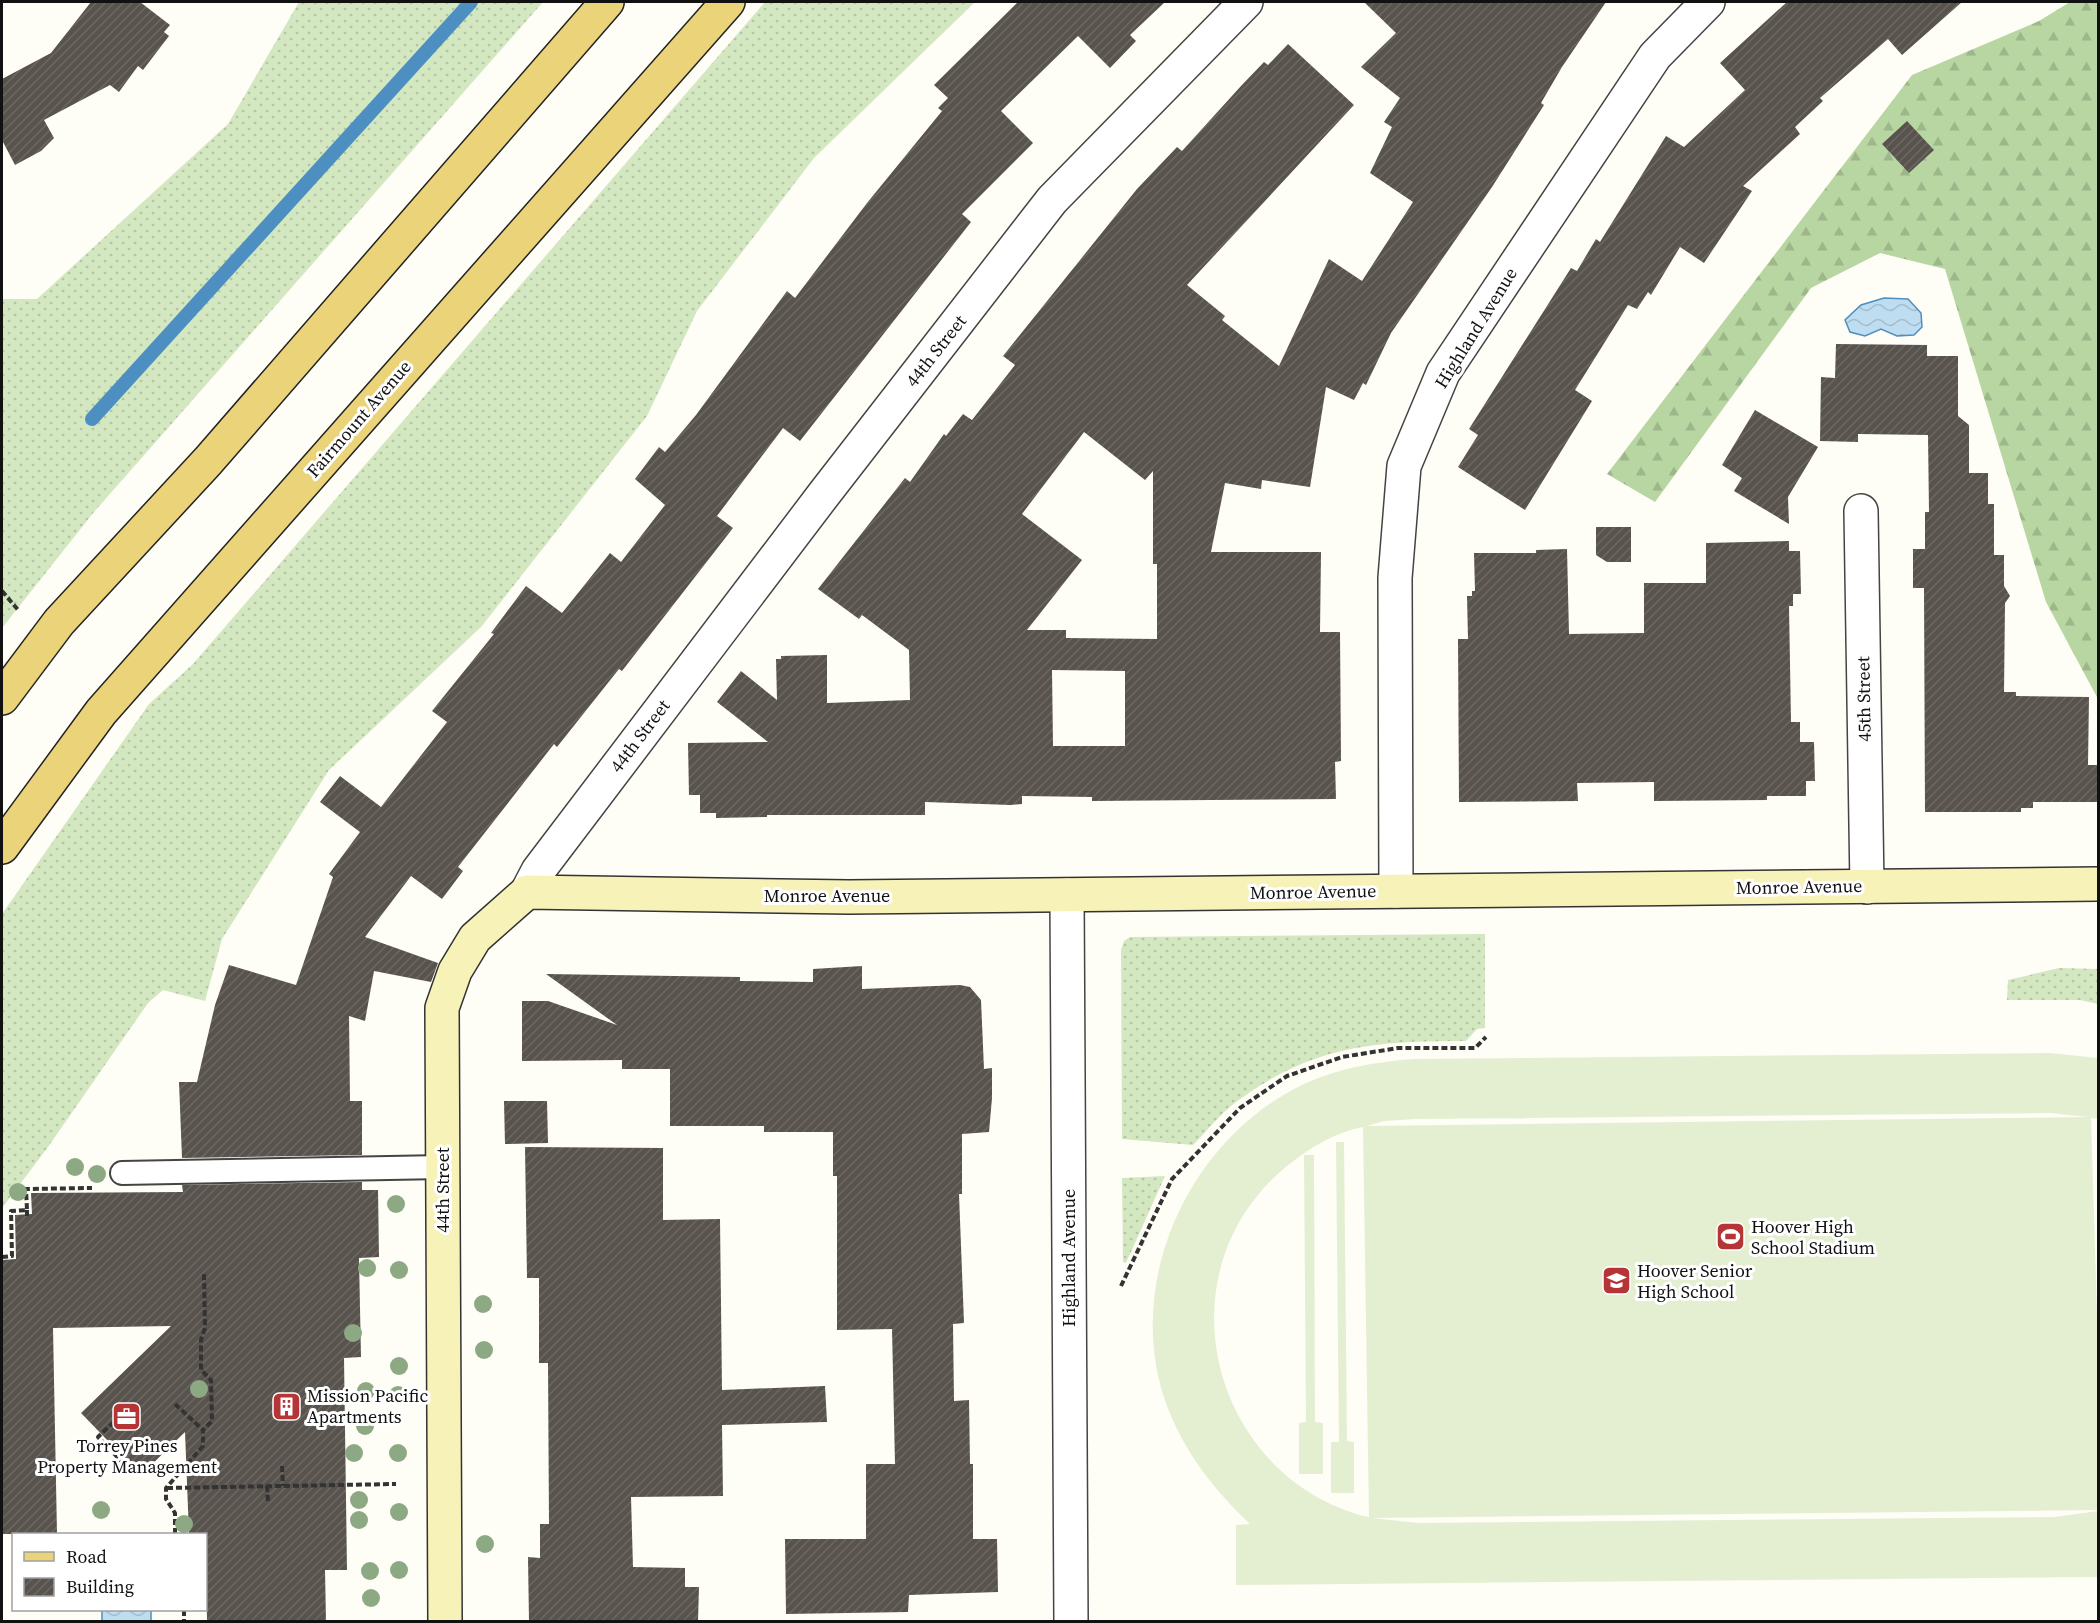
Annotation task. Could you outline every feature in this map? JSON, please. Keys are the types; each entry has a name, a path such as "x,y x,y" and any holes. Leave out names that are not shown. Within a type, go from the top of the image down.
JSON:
{"main road":[{"path":"2,698 59,622 208,461 607,2"},
{"name":"Fairmount Avenue","path":"2,847 101,712 728,2"}],"street":[{"name":"44th Street","path":"445,1622 442,1008 455,971 475,938 527,892 538,871 652,720 1052,200 1246,2"},
{"name":"Highland Avenue","path":"1396,891 1395,578 1404,466 1443,373 1655,56 1708,2"},
{"name":"45th Street","path":"1861,511 1867,887"},
{"name":"Monroe Avenue","path":"527,892 689,896 1067,895 2098,884"},
{"name":"Highland Avenue","path":"1067,895 1071,1622"}],"lane":[{"path":"122,1173 443,1167"}],"path":[{"path":"1121,1286 1172,1179 1240,1108 1287,1076 1342,1057 1398,1048 1476,1048 1486,1037"},
{"path":"27,1218 27,1189 99,1188"},
{"path":"2,1257 12,1257 11,1211 27,1210"},
{"path":"175,1533 175,1513 166,1499 166,1488 203,1446 203,1430 212,1421 211,1380 201,1370 201,1340 205,1328 204,1274"},
{"path":"175,1404 203,1430"},
{"path":"114,1422 98,1437 129,1469"},
{"path":"282,1466 283,1486"},
{"path":"123,1469 183,1469"},
{"path":"166,1488 396,1484"},
{"path":"267,1486 267,1503"}],"green space":[{"path":"299,2 543,2 94,512 2,628 2,299 37,299 228,124"},
{"path":"765,2 975,2 814,158 697,311 647,416 481,627 329,770 222,939 205,1001 163,990 148,1003 48,1147 2,1208 2,914 149,704 193,664"},
{"path":"2070,2 2098,2 2098,699 2046,602 1945,269 1880,253 1811,288 1655,502 1607,474 1912,75 2039,21"},
{"path":"1485,934 1485,1028 1477,1029 1466,1041 1373,1045 1345,1050 1291,1068 1236,1102 1193,1145 1122,1139 1121,950 1124,941 1130,937"},
{"path":"2059,968 2098,969 2098,1004 2080,1000 2007,1000 2008,980"},
{"name":"Hoover High School Stadium","path":"2050,1053 2098,1058 2098,1119 2091,1118 2098,1347 2098,1510 1372,1518 1419,1523 2055,1517 2098,1511 2098,1577 1236,1585 1236,1525 1250,1524 1224,1498 1182,1439 1167,1406 1155,1361 1153,1314 1159,1268 1173,1224 1195,1183 1223,1145 1257,1113 1296,1088 1324,1076 1368,1064 1414,1059","holes":["2050,1113 2088,1117 1367,1126 1384,1121 1415,1119","1363,1127 1369,1517 1315,1496 1272,1462 1241,1420 1221,1371 1214,1319 1221,1266 1243,1216 1280,1172 1298,1157 1329,1139"]},
{"path":"1336,1142 1344,1142 1347,1441 1354,1442 1354,1493 1331,1493 1331,1442 1339,1442"},
{"path":"1304,1155 1314,1155 1315,1422 1323,1423 1323,1474 1299,1474 1299,1423 1306,1422"},
{"path":"1165,1176 1126,1263 1123,1262 1122,1178"}],"water":[{"path":"1884,298 1908,299 1921,313 1922,327 1914,335 1897,336 1881,329 1865,336 1850,332 1845,320 1861,305"},
{"path":"102,1611 151,1611 151,1621 102,1621"}],"building":[{"path":"91,2 140,2 170,25 164,32 169,36 143,70 138,66 119,92 110,85 44,120 54,138 41,151 15,165 2,140 2,79 51,53"},
{"path":"1018,2 1165,2 1130,35 1136,41 1110,68 1078,36 1001,111 1033,143 962,214 971,222 800,441 783,428 717,516 733,528 622,671 619,669 557,747 554,744 458,867 463,871 442,899 411,876 365,937 438,963 431,982 374,971 365,1021 349,1016 350,1101 362,1101 362,1155 182,1158 179,1082 197,1082 215,1005 229,965 296,985 333,877 329,874 360,832 320,802 340,776 381,807 447,722 432,711 494,634 491,633 526,586 562,613 610,553 621,562 665,505 635,479 659,447 665,452 696,415 787,291 795,298 867,203 942,111 938,108 948,98 934,85"},
{"path":"1364,2 1606,2 1562,67 1541,103 1544,105 1492,187 1391,333 1366,385 1363,383 1354,400 1326,387 1310,487 1262,480 1261,489 1225,483 1211,552 1321,552 1320,632 1340,632 1341,761 1335,762 1336,799 1092,801 1092,797 1022,796 1022,804 1011,805 925,802 925,815 767,815 767,817 716,818 716,813 700,813 700,795 689,795 688,743 768,742 717,702 741,671 777,700 776,659 781,659 781,656 827,655 827,703 910,700 909,650 862,615 859,619 818,589 905,478 910,482 944,434 946,436 963,414 972,420 1015,365 1003,356 1137,189 1177,147 1182,151 1264,62 1268,65 1288,44 1354,105 1187,285 1225,316 1222,320 1279,366 1329,259 1362,281 1413,202 1370,173 1392,127 1384,122 1400,98 1361,67 1396,33","holes":["1084,432 1145,480 1153,471 1153,564 1157,564 1157,639 1066,638 1066,630 1027,630 1082,560 1022,514","1052,670 1125,671 1125,746 1053,746"]},
{"path":"1787,2 1962,2 1902,55 1888,39 1820,98 1823,101 1795,127 1800,134 1743,186 1752,191 1704,263 1680,247 1651,295 1648,292 1637,309 1628,305 1575,390 1592,401 1525,510 1458,467 1478,435 1469,429 1571,268 1577,271 1596,239 1600,242 1666,136 1684,147 1745,90 1720,63"},
{"path":"1907,121 1934,150 1909,173 1882,144"},
{"path":"1836,344 1927,345 1927,356 1958,356 1958,416 1969,425 1969,473 1988,473 1988,504 1994,504 1994,555 2004,555 2004,586 2010,596 2005,603 2004,692 2016,692 2016,696 2089,697 2088,765 2098,765 2098,802 2033,802 2033,808 2021,808 2021,812 1925,812 1924,588 1913,588 1913,549 1925,549 1925,512 1929,512 1928,435 1858,434 1858,442 1820,441 1821,377 1835,378"},
{"path":"1755,410 1818,447 1788,497 1789,524 1734,491 1742,478 1722,465"},
{"path":"1596,527 1631,527 1631,562 1607,562 1596,555"},
{"path":"1789,541 1789,551 1800,551 1801,594 1793,594 1793,606 1789,606 1791,722 1800,722 1800,742 1814,742 1815,781 1806,781 1806,796 1767,796 1767,800 1654,801 1654,782 1577,783 1578,801 1459,802 1458,639 1468,639 1467,596 1472,596 1472,591 1475,591 1474,553 1536,553 1536,550 1567,549 1569,634 1644,633 1644,583 1706,583 1706,543"},
{"path":"862,966 862,989 960,985 970,987 981,1000 984,1069 992,1068 992,1098 989,1132 962,1134 962,1194 959,1194 964,1323 953,1324 954,1401 969,1400 970,1464 973,1464 973,1539 997,1539 998,1592 909,1595 908,1612 786,1614 785,1539 866,1539 866,1464 895,1464 892,1329 837,1330 837,1176 833,1176 833,1132 764,1132 764,1126 670,1126 670,1069 622,1069 622,1060 522,1061 522,1001 548,1001 617,1025 546,974 740,977 740,981 813,982 813,969"},
{"path":"504,1101 547,1101 548,1143 505,1144"},
{"path":"525,1147 663,1148 663,1220 720,1219 722,1390 825,1386 827,1422 722,1425 723,1496 631,1497 633,1567 685,1568 685,1587 699,1587 698,1621 529,1622 528,1557 540,1558 540,1524 549,1524 548,1363 539,1363 539,1278 527,1278"},
{"name":"Mission Pacific Apartments","path":"362,1182 362,1190 378,1190 379,1257 359,1258 361,1357 344,1358 347,1570 325,1570 326,1622 207,1622 207,1533 189,1533 185,1432 141,1475 81,1413 171,1326 53,1328 57,1533 2,1534 2,1260 16,1259 15,1215 32,1214 31,1193 183,1192 182,1185"}],"waterway":[{"path":"92,419 471,2"}],"place":[{"name":"Hoover High School Stadium","path":"1730,1237"},
{"name":"Hoover Senior High School","path":"1616,1281"},
{"name":"Mission Pacific Apartments","path":"286,1406"},
{"name":"Torrey Pines Property Management","path":"127,1417"}]}
